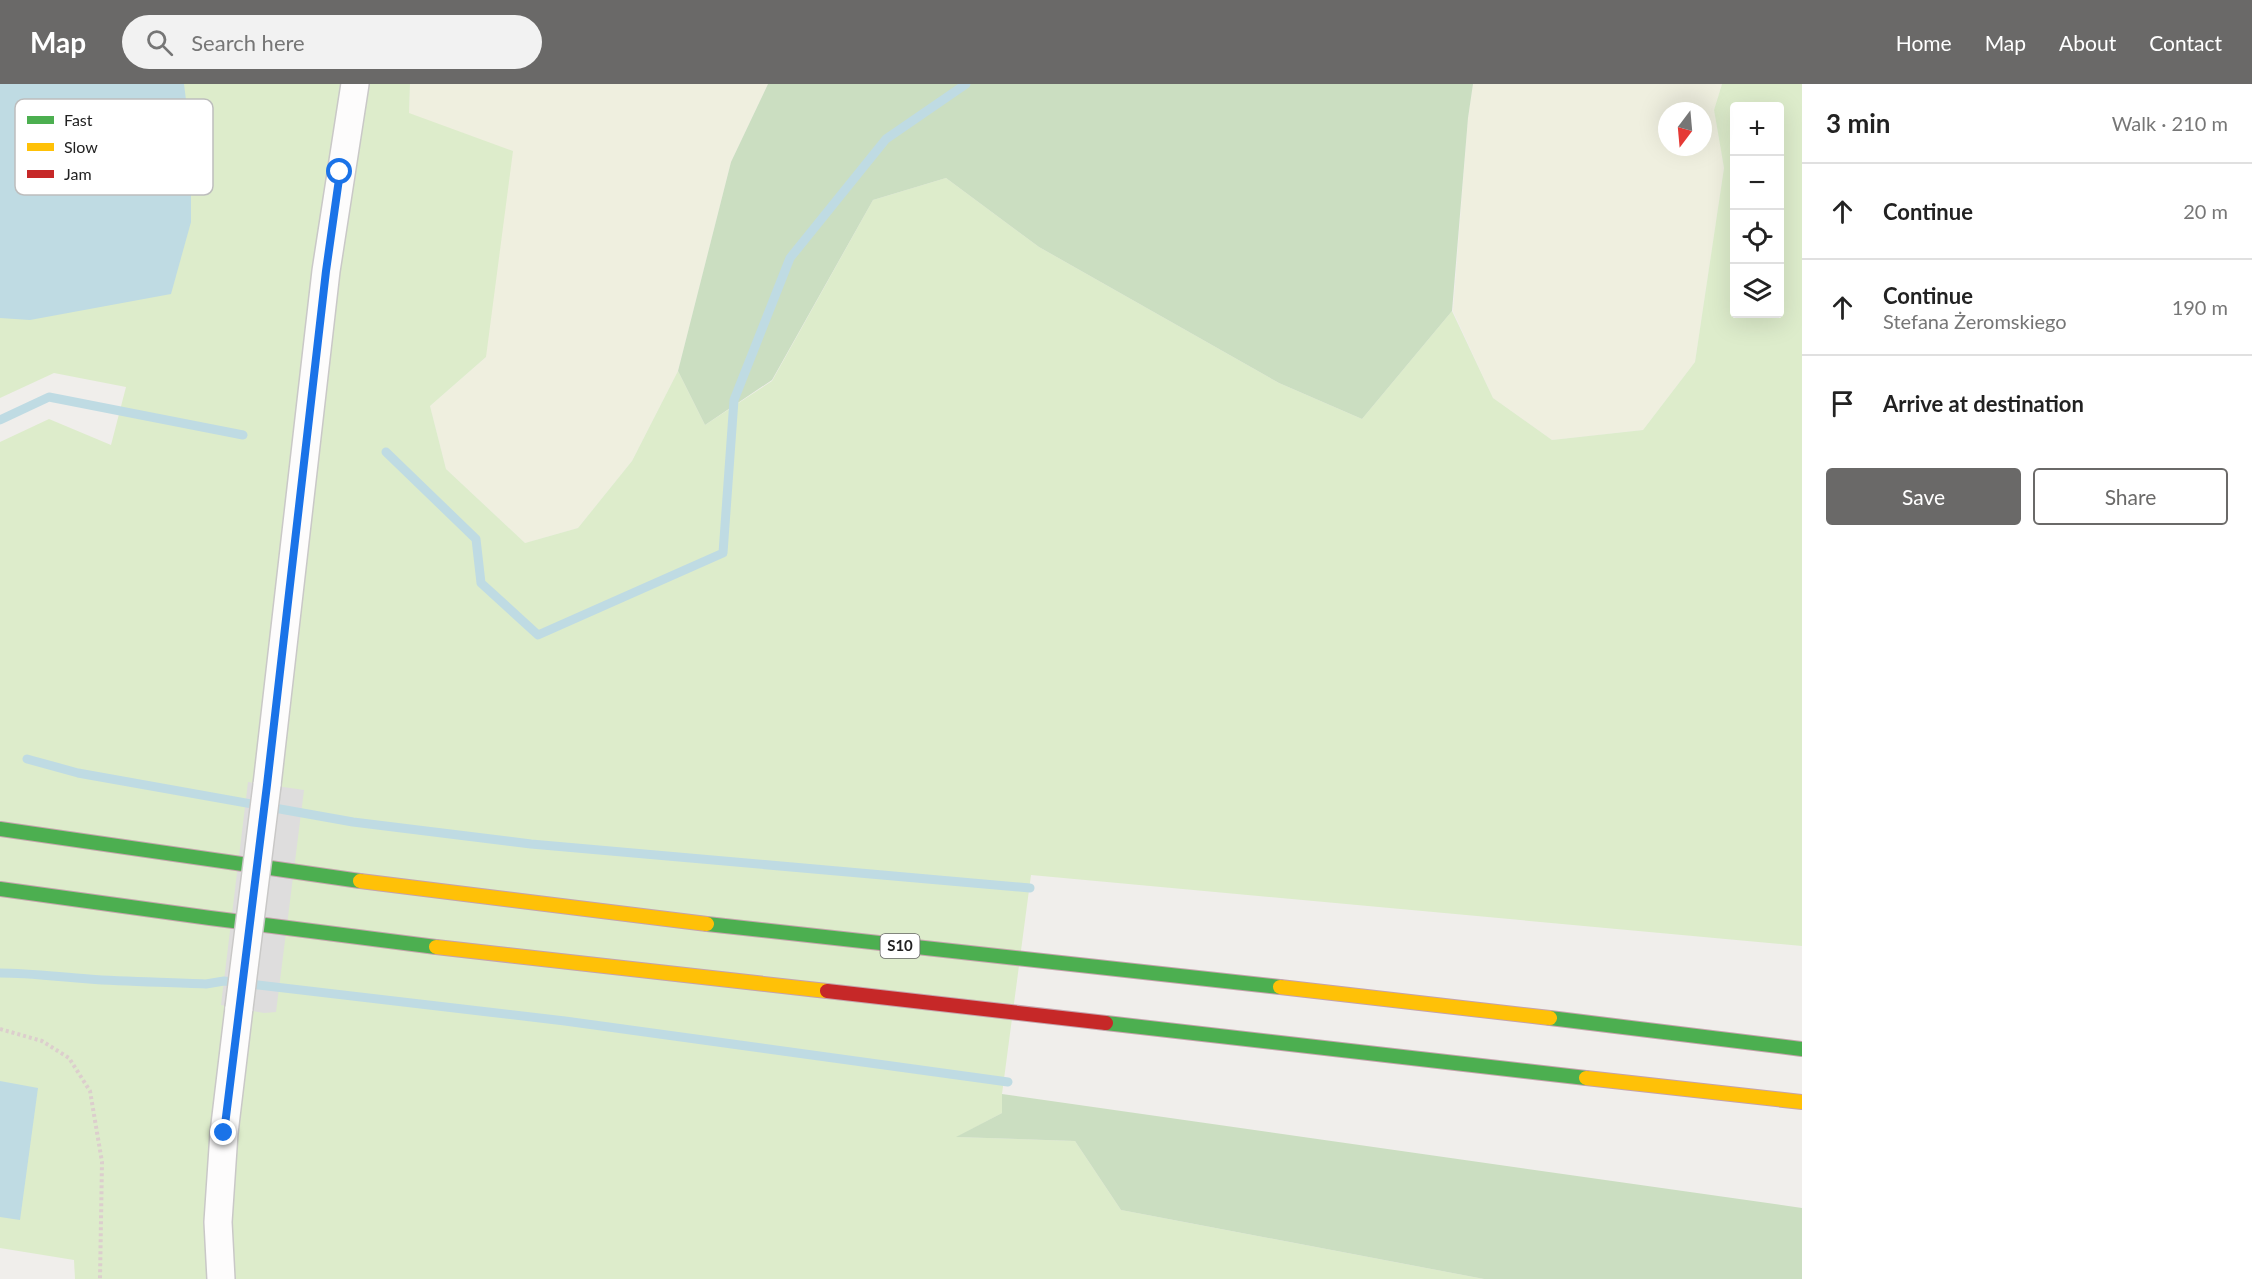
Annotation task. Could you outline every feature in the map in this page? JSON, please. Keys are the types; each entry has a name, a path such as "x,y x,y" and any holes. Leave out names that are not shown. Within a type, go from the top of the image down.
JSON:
{"highway":[{"name":"S10","path":"0,829 175,857 652,918 1420,1003 1802,1049"},
{"path":"0,889 166,914 338,935 1802,1102"}],"street":[{"path":"220,1279 218,1222 224,1133 267,785 326,271 355,84"}],"path":[{"path":"0,1029 42,1041 69,1058 90,1091 102,1161 100,1279"}],"green space":[{"path":"0,84 410,84 409,113 513,151 486,357 430,406 446,469 525,543 578,528 632,461 678,371 705,425 772,381 873,200 946,178 1039,247 1279,383 1362,419 1452,311 1493,398 1552,440 1643,430 1695,362 1724,168 1714,110 1722,84 1802,84 1802,946 1031,875 1002,1094 1002,1113 957,1137 1075,1141 1121,1210 1484,1279 75,1279 74,1260 0,1248 0,442 49,419 111,445 126,387 54,373 0,398"},
{"path":"410,84 768,84 731,162 678,371 632,461 578,528 525,543 446,469 430,406 486,357 409,113"},
{"path":"768,84 1473,84 1468,118 1452,311 1362,419 1279,383 1039,247 946,178 873,200 772,380 705,425 678,371 731,162"},
{"path":"1473,84 1722,84 1714,110 1724,168 1695,362 1643,430 1552,440 1493,398 1453,311 1468,118"},
{"path":"1002,1094 1802,1208 1802,1279 1484,1279 1121,1210 1075,1141 956,1137 1002,1113"}],"water":[{"path":"0,84 184,84 186,99 15,99 15,195 191,195 191,222 171,294 30,320 0,318"},
{"path":"0,1081 38,1088 20,1220 0,1217"}],"pier":[{"path":"248,782 304,790 276,1012 264,1013 221,1005"}],"waterway":[{"path":"386,452 476,539 481,583 538,635 723,553 734,400 790,258 886,139 966,84"},
{"path":"0,420 49,397 243,435"},
{"path":"27,759 78,773 353,822 531,844 1030,888"},
{"path":"0,973 206,984 224,981 565,1021 1008,1082"}],"traffic: fast":[{"path":"0,829 360,881"},
{"path":"0,889 436,947"},
{"path":"707,924 1280,987"},
{"path":"1550,1018 1802,1049"},
{"path":"1106,1023 1586,1078"}],"traffic: slow":[{"path":"360,881 707,924"},
{"path":"436,947 827,991"},
{"path":"1280,987 1550,1018"},
{"path":"1586,1078 1802,1102"}],"traffic: jam":[{"path":"827,991 1106,1023"}],"route":[{"path":"224,1133 267,785 326,271 340,172"}]}
